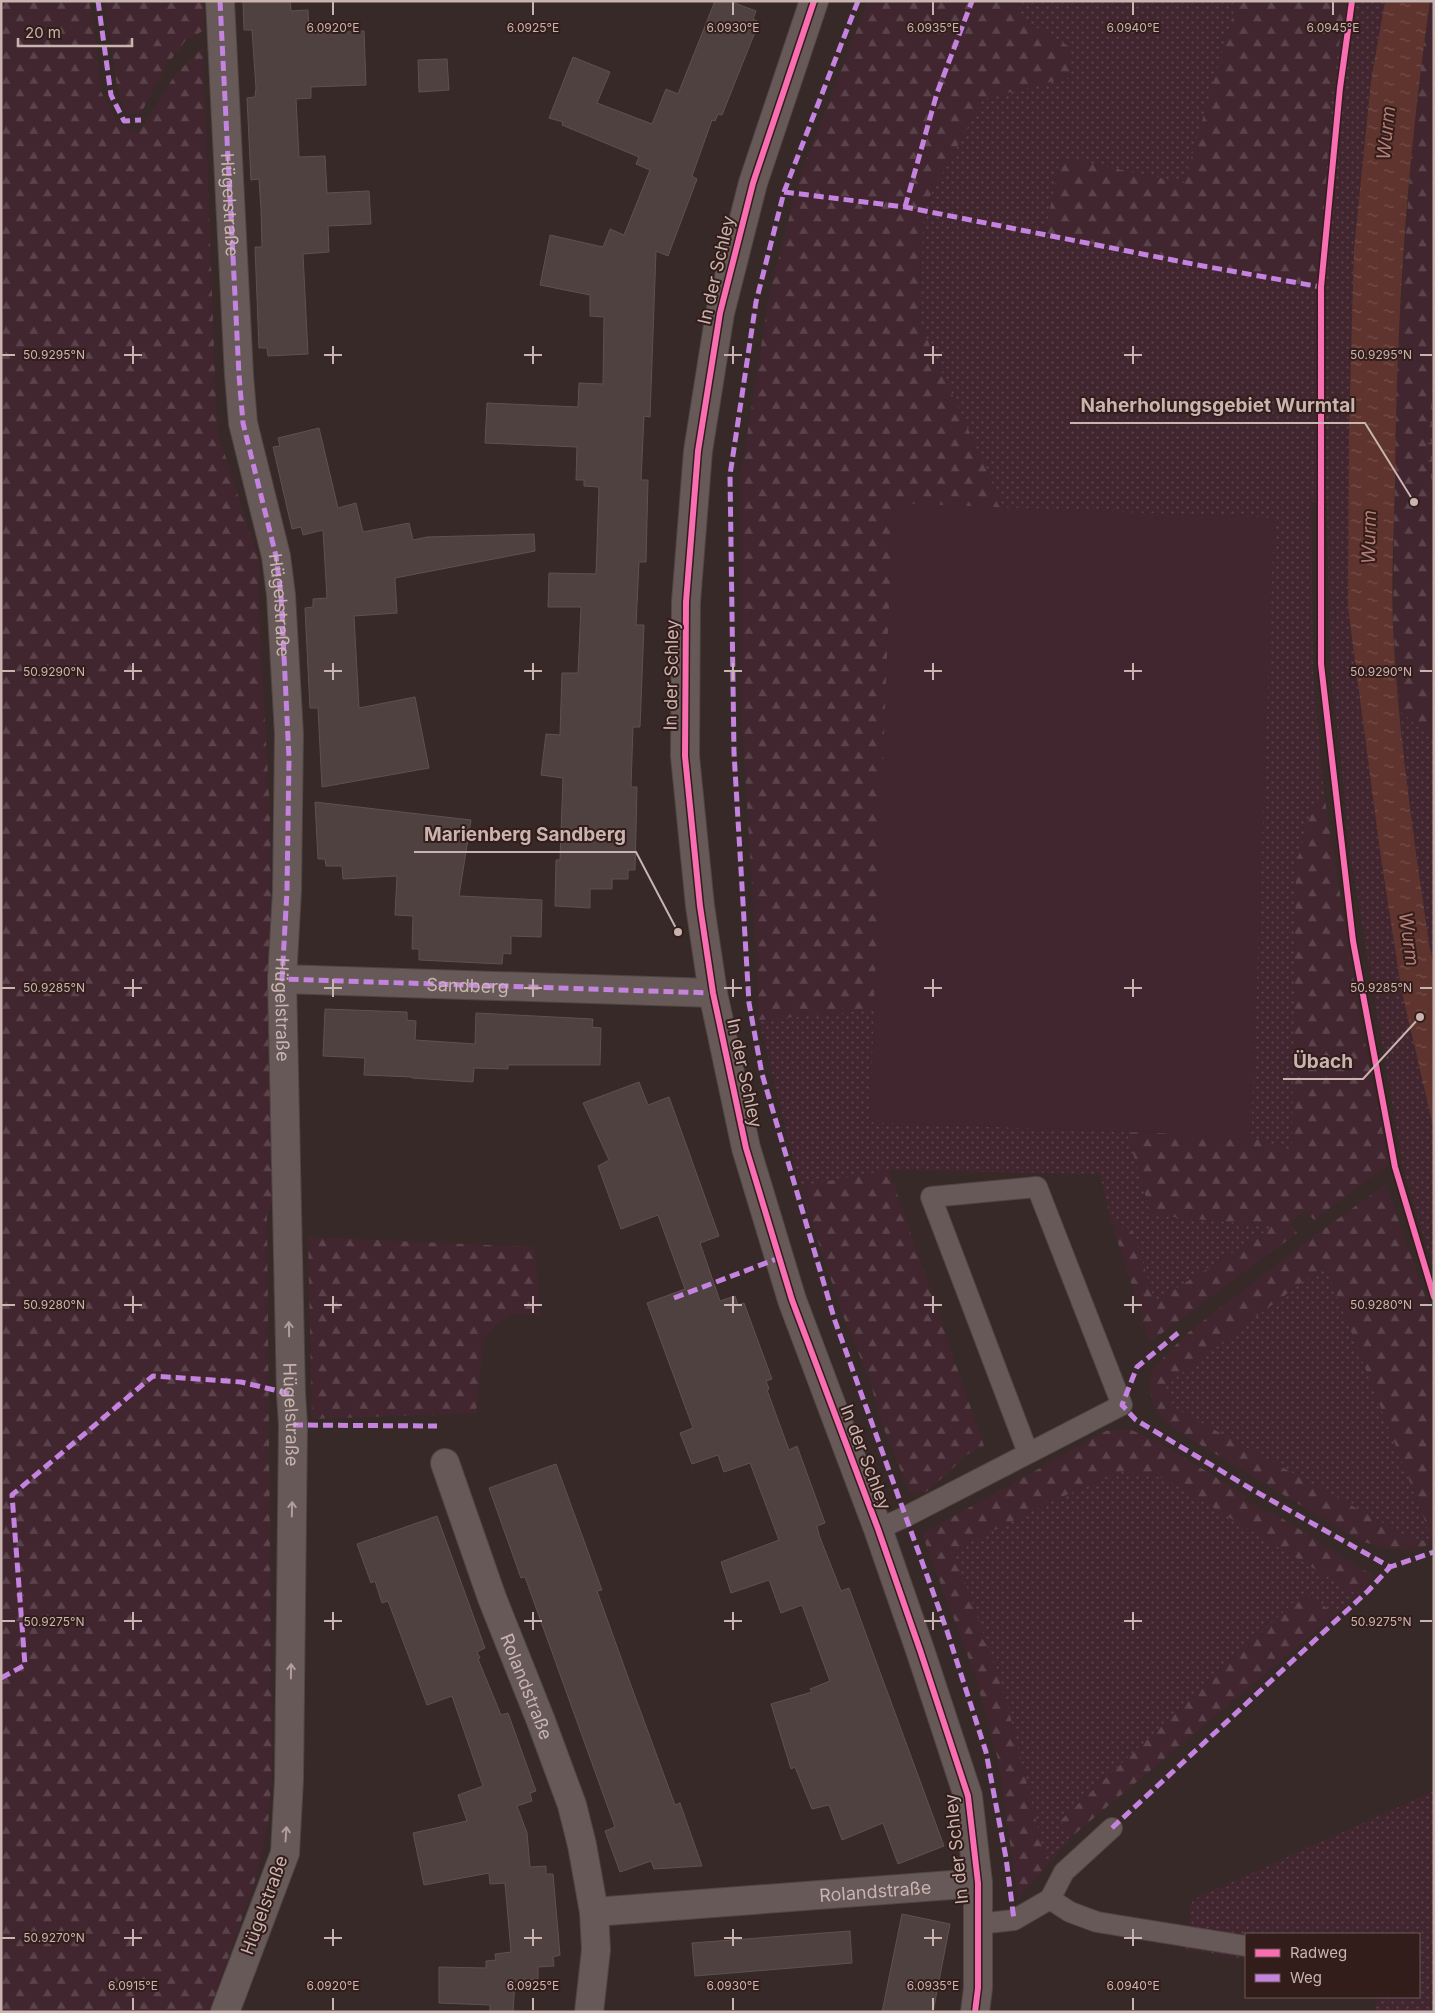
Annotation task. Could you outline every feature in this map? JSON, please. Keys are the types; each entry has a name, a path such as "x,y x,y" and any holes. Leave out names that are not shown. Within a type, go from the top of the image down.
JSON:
{"street":[{"name":"Hügelstraße","path":"220,1 243,423 276,556 281,595 289,758 287,891 282,978 290,1385 293,1425 289,1789 285,1854 225,2012"},
{"name":"In der Schley","path":"814,1 753,183 720,312 698,451 686,602 685,756 700,906 713,993 746,1148 784,1274 878,1529 968,1796 978,1883 978,1988 975,2012"},
{"name":"Sandberg","path":"282,978 713,993"},
{"name":"Rolandstraße","path":"445,1463 492,1598 541,1720 572,1805 582,1845 594,1912 596,1950 589,2012"},
{"name":"Rolandstraße","path":"594,1912 978,1883"}],"lane":[{"path":"878,1529 1028,1453 1122,1405 1037,1187 931,1197 1028,1453"},
{"path":"978,1924 1014,1920 1050,1899 1064,1872 1112,1828"},
{"path":"1050,1899 1070,1912 1097,1922 1245,1946"}],"green space":[{"path":"1,1 89,1 95,33 100,90 117,122 138,133 175,75 203,47 217,430 259,561 259,613 270,815 274,1197 267,1215 272,1770 268,1824 255,1881 209,2012 1,2012"},
{"path":"105,1 203,1 205,30 186,40 166,66 141,113 126,114 117,86"},
{"path":"868,1 1020,1 1020,18 1070,47 1070,77 983,99 923,209 921,326 1004,508 893,503 874,1010 759,1020 740,694 740,480 769,296 800,176"},
{"path":"1020,1 1237,1 1184,183 1060,158 1045,235 1319,288 1332,88 1346,1 1385,1 1371,81 1354,249 1349,429 1348,608 1380,851 1401,988 1434,1130 1434,1271 1403,1168 1350,852 1330,670 1327,503 1311,502 1313,671 1324,794 1318,799 1296,865 1292,1152 1251,1136 1274,518 1004,508 921,326 923,209 983,99 1070,77 1070,47 1020,18"},
{"path":"1237,1 1346,1 1332,88 1319,288 1045,235 1060,157 1184,183"},
{"path":"1430,1 1434,1 1434,965 1430,949 1404,770 1393,625"},
{"path":"1430,1 1434,1 1434,368 1427,452 1434,498 1434,741 1400,711 1393,625 1396,380 1411,155"},
{"path":"1434,368 1434,498 1427,452"},
{"path":"893,503 1274,518 1251,1136 870,1122"},
{"path":"1324,794 1358,1007 1389,1164 1314,1220 1306,1210 1290,1222 1297,1233 1150,1342 1110,1218 1133,1231 1155,1302 1272,1226 1151,1215 1127,1132 1251,1136 1292,1152 1296,865 1312,806"},
{"path":"874,1010 870,1122 1127,1132 1151,1215 1272,1226 1155,1302 1133,1231 1110,1218 1100,1174 889,1170 800,1186 759,1020"},
{"path":"889,1170 984,1446 966,1455 926,1492 910,1493 882,1424 870,1381 842,1313 800,1186"},
{"path":"1386,1184 1434,1322 1434,1542 1414,1551 1385,1548 1360,1541 1181,1433 1163,1419 1153,1403 1149,1388 1153,1369 1185,1335 1310,1239","holes":["1325,1265 1433,1541 1410,1538 1175,1408 1163,1387"]},
{"path":"308,1237 535,1247 540,1315 513,1314 497,1323 484,1339 476,1413 312,1419"},
{"path":"1325,1265 1433,1542 1410,1538 1175,1408 1163,1387"},
{"path":"1129,1429 1162,1444 1246,1496 1244,1499 1267,1513 1270,1511 1374,1576 1358,1595 1164,1478 1122,1472 1054,1500 953,1551 1007,1703 1047,1866 1018,1898 998,1759 975,1675 922,1534 1106,1431"},
{"path":"1122,1472 1164,1478 1358,1595 1336,1614 1304,1593 1061,1820 1070,1838 1047,1866 1007,1703 952,1551 1054,1500"},
{"path":"1304,1593 1336,1614 1070,1838 1061,1820"},
{"path":"1434,1791 1434,2012 1375,2012 1378,1998 1420,1998 1420,1933 1245,1933 1245,1959 1185,1949 1192,1900"}],"water":[{"name":"Wurm","path":"1385,1 1430,1 1409,181 1400,301 1392,590 1395,666 1407,788 1430,949 1434,965 1434,1130 1401,988 1380,851 1348,608 1349,429 1354,249 1371,81"}],"building":[{"path":"243,1 290,1 291,11 308,10 309,34 364,31 366,85 311,87 311,98 296,99 299,157 325,156 327,193 369,191 371,224 328,226 329,252 303,254 308,354 268,356 267,348 259,348 255,247 262,247 261,209 259,179 251,180 247,98 255,97 256,88 252,30 244,30"},
{"path":"715,1 729,1 756,11 753,19 759,22 722,115 718,114 715,121 712,120 692,176 697,179 668,256 656,251 650,417 644,416 641,480 648,480 646,562 639,562 636,625 644,625 640,727 633,727 631,787 637,787 635,870 628,870 628,879 612,879 612,889 590,889 590,908 555,906 556,860 560,860 563,778 541,775 546,734 560,735 562,673 578,673 581,607 548,607 549,573 596,574 599,487 584,486 584,480 576,480 577,447 485,443 487,403 578,407 579,383 603,384 604,317 590,316 590,295 540,285 550,235 603,247 610,229 624,235 650,170 636,164 639,157 562,125 563,122 549,118 573,57 610,72 597,103 652,124 666,89 678,94"},
{"path":"447,59 449,90 419,92 418,60"},
{"path":"319,428 338,508 356,503 363,532 409,523 413,540 427,537 534,534 535,551 395,578 397,613 354,616 359,708 415,697 429,768 322,787 318,708 310,708 305,608 313,607 313,599 327,598 323,530 303,535 301,527 292,529 273,447 280,446 278,438"},
{"path":"315,802 471,820 459,896 542,900 541,937 511,936 511,954 503,953 502,964 419,960 419,949 412,949 413,916 395,915 397,876 343,879 342,866 326,866 325,859 318,859"},
{"path":"325,1009 407,1012 407,1020 416,1021 415,1040 475,1044 476,1013 593,1019 592,1027 601,1028 600,1065 508,1065 508,1069 474,1068 473,1082 364,1075 365,1058 323,1056"},
{"path":"639,1082 648,1105 669,1097 719,1236 700,1243 720,1301 735,1296 738,1305 744,1303 772,1379 766,1381 769,1389 767,1390 789,1450 797,1446 825,1523 817,1526 819,1535 841,1591 849,1588 944,1846 898,1864 883,1823 842,1840 829,1805 812,1809 795,1767 791,1769 771,1704 812,1692 810,1689 830,1681 802,1605 781,1613 769,1580 731,1593 721,1562 779,1540 750,1463 724,1472 718,1455 692,1464 680,1433 693,1428 647,1303 685,1289 658,1215 621,1229 598,1166 609,1160 583,1103"},
{"path":"556,1464 602,1590 597,1591 629,1680 675,1805 680,1803 702,1866 654,1869 651,1861 620,1872 605,1831 615,1827 525,1577 521,1578 489,1488"},
{"path":"437,1516 485,1648 477,1652 480,1658 478,1659 501,1715 508,1713 536,1791 530,1793 532,1801 517,1806 527,1833 530,1867 546,1866 546,1874 553,1874 560,1955 553,1957 554,1966 538,1967 538,1979 515,1981 513,2012 490,2012 490,2005 439,2003 439,1967 486,1968 486,1961 496,1960 495,1954 511,1952 505,1883 490,1884 489,1873 424,1885 413,1833 467,1821 458,1795 483,1786 452,1696 427,1705 388,1601 382,1603 375,1581 371,1583 357,1544"},
{"path":"902,1914 950,1924 933,2012 882,2012"},
{"path":"850,1931 852,1963 695,1976 692,1943"}],"marked path":[{"path":"98,1 111,95 124,121 141,120"},
{"path":"220,1 243,423 276,556 281,595 289,758 287,891 282,979 713,993"},
{"path":"858,1 784,192 756,302 730,475 734,753 749,1003 762,1074 835,1321 947,1631 986,1752 1006,1858 1014,1920"},
{"path":"905,207 937,93 972,1"},
{"path":"784,192 905,207 1203,266 1321,287"},
{"path":"674,1298 779,1258"},
{"path":"1178,1333 1137,1367 1122,1405 1136,1420 1253,1490 1390,1567 1434,1552"},
{"path":"1,1678 25,1665 12,1495 153,1376 241,1382 291,1394"},
{"path":"293,1425 437,1426"},
{"path":"1112,1828 1368,1591 1390,1567"}],"cycle path":[{"path":"814,1 753,183 720,313 698,451 686,602 685,756 700,906 713,993 746,1148 792,1300 878,1529 968,1796 978,1883 978,1988 975,2012"},
{"path":"1352,1 1340,88 1321,287 1321,664 1353,941 1395,1167 1434,1297"}],"place":[{"name":"Naherholungsgebiet Wurmtal","path":"1414,502"},
{"name":"Marienberg Sandberg","path":"678,932"},
{"name":"Übach","path":"1420,1017"}]}
